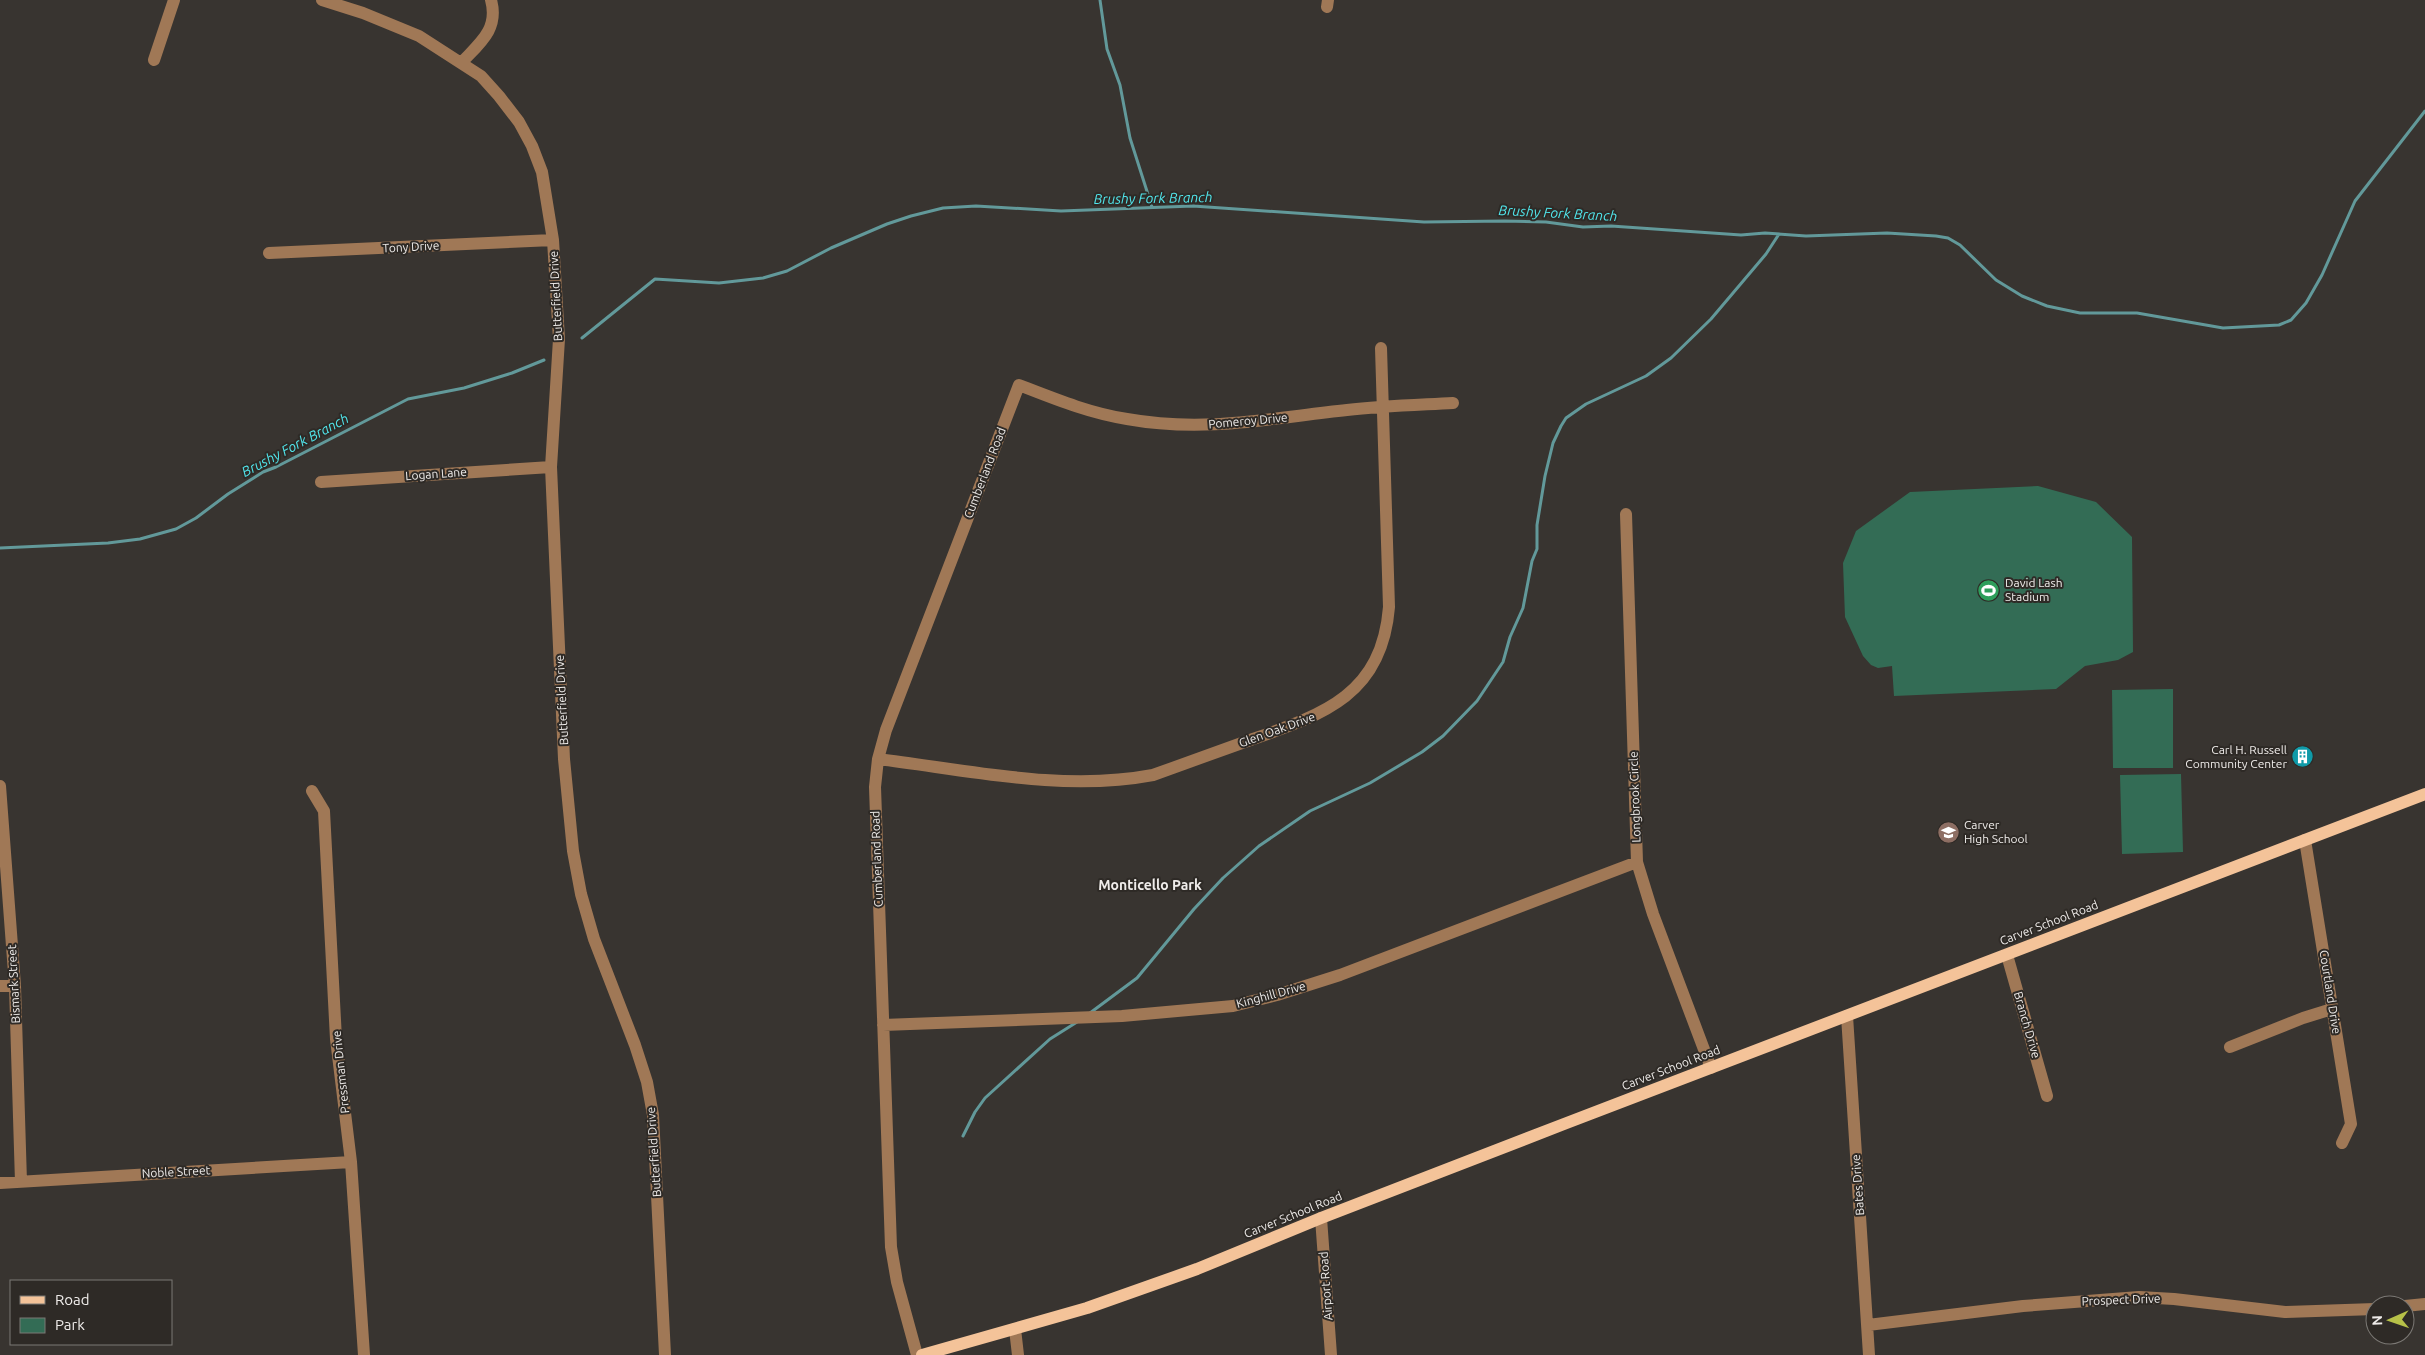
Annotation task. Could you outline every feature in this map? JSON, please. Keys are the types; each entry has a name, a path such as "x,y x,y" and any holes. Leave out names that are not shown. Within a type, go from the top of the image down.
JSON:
{"main road":[{"name":"Carver School Road","path":"922,1355 1015,1329 1147,1288 1321,1218 2425,794"}],"street":[{"path":"154,60 174,0"},
{"name":"Butterfield Drive","path":"322,0 363,13 419,36 481,76 500,96 532,146 542,172 553,240 559,340 551,467 564,760 573,851 581,894 594,939 647,1082 653,1115 665,1355"},
{"path":"462,62 491,29 494,15 492,0"},
{"name":"Tony Drive","path":"269,253 553,240"},
{"name":"Glen Oak Drive","path":"878,759 1057,781 1128,780 1153,775 1314,717 1331,708 1347,696 1365,676 1380,651 1387,629 1389,607 1381,348"},
{"name":"Pomeroy Drive","path":"1019,385 1084,410 1128,420 1166,423 1235,424 1384,406 1453,403"},
{"name":"Cumberland Road","path":"917,1355 897,1282 891,1247 875,836 875,787 878,759 886,730 1019,385"},
{"name":"Logan Lane","path":"321,482 551,467"},
{"name":"Longbrook Circle","path":"1626,514 1637,862 1650,906 1711,1068"},
{"name":"Bismark Street","path":"0,786 15,986 21,1182"},
{"name":"Pressman Drive","path":"312,791 324,811 336,1039 351,1162 364,1355"},
{"name":"Courtland Drive","path":"2305,840 2351,1124 2342,1143"},
{"name":"Kinghill Drive","path":"883,1025 1122,1016 1233,1006 1277,995 1340,975 1637,862"},
{"name":"Branch Drive","path":"2007,954 2047,1096"},
{"path":"0,986 15,986"},
{"path":"2230,1047 2303,1018 2332,1009"},
{"name":"Bates Drive","path":"1847,1016 1869,1355"},
{"name":"Noble Street","path":"0,1183 351,1162"},
{"name":"Airport Road","path":"1321,1218 1331,1355"},
{"name":"Prospect Drive","path":"1868,1325 2023,1306 2139,1298 2174,1299 2285,1312 2365,1308"},
{"path":"1015,1329 1018,1355"}],"green space":[{"name":"David Lash Stadium","path":"2038,486 2096,502 2132,537 2133,652 2118,660 2085,666 2056,689 1894,696 1892,666 1878,668 1871,665 1863,656 1845,617 1843,563 1856,531 1910,492"},
{"path":"2173,689 2173,768 2113,768 2112,690"},
{"path":"2181,774 2183,852 2122,854 2120,775"}],"waterway":[{"path":"1100,0 1107,49 1120,85 1130,138 1152,207"},
{"name":"Brushy Fork Branch","path":"582,338 655,279 719,283 763,278 787,271 831,248 887,224 943,208 976,206 1061,211 1193,206 1424,222 1546,222 1583,227 1611,226 1741,235 1765,233 1806,236 1887,233 1936,236 1948,238 1960,245 1996,280 2022,296 2047,306 2080,313 2137,313 2223,328 2279,325 2291,320 2306,303 2322,275 2355,201 2425,111"},
{"path":"1090,1013 1137,978 1194,909 1223,878 1259,846 1310,811 1370,783 1422,752 1443,736 1477,701 1503,662 1510,637 1523,608 1532,561 1537,549 1537,525 1545,476 1553,443 1566,418 1586,404 1646,376 1671,358 1711,319 1766,254 1779,234"},
{"name":"Brushy Fork Branch","path":"0,548 108,543 140,539 176,529 196,518 228,494 263,472 408,399 464,388 512,373 544,360"},
{"path":"963,1136 975,1112 985,1098 1050,1039 1077,1022"}],"place":[{"name":"David Lash Stadium","path":"1989,590"},
{"name":"Carl H. Russell Community Center","path":"2303,757"},
{"name":"Carver High School","path":"1948,832"}],"district":[{"name":"Monticello Park","path":"1150,885"}]}
